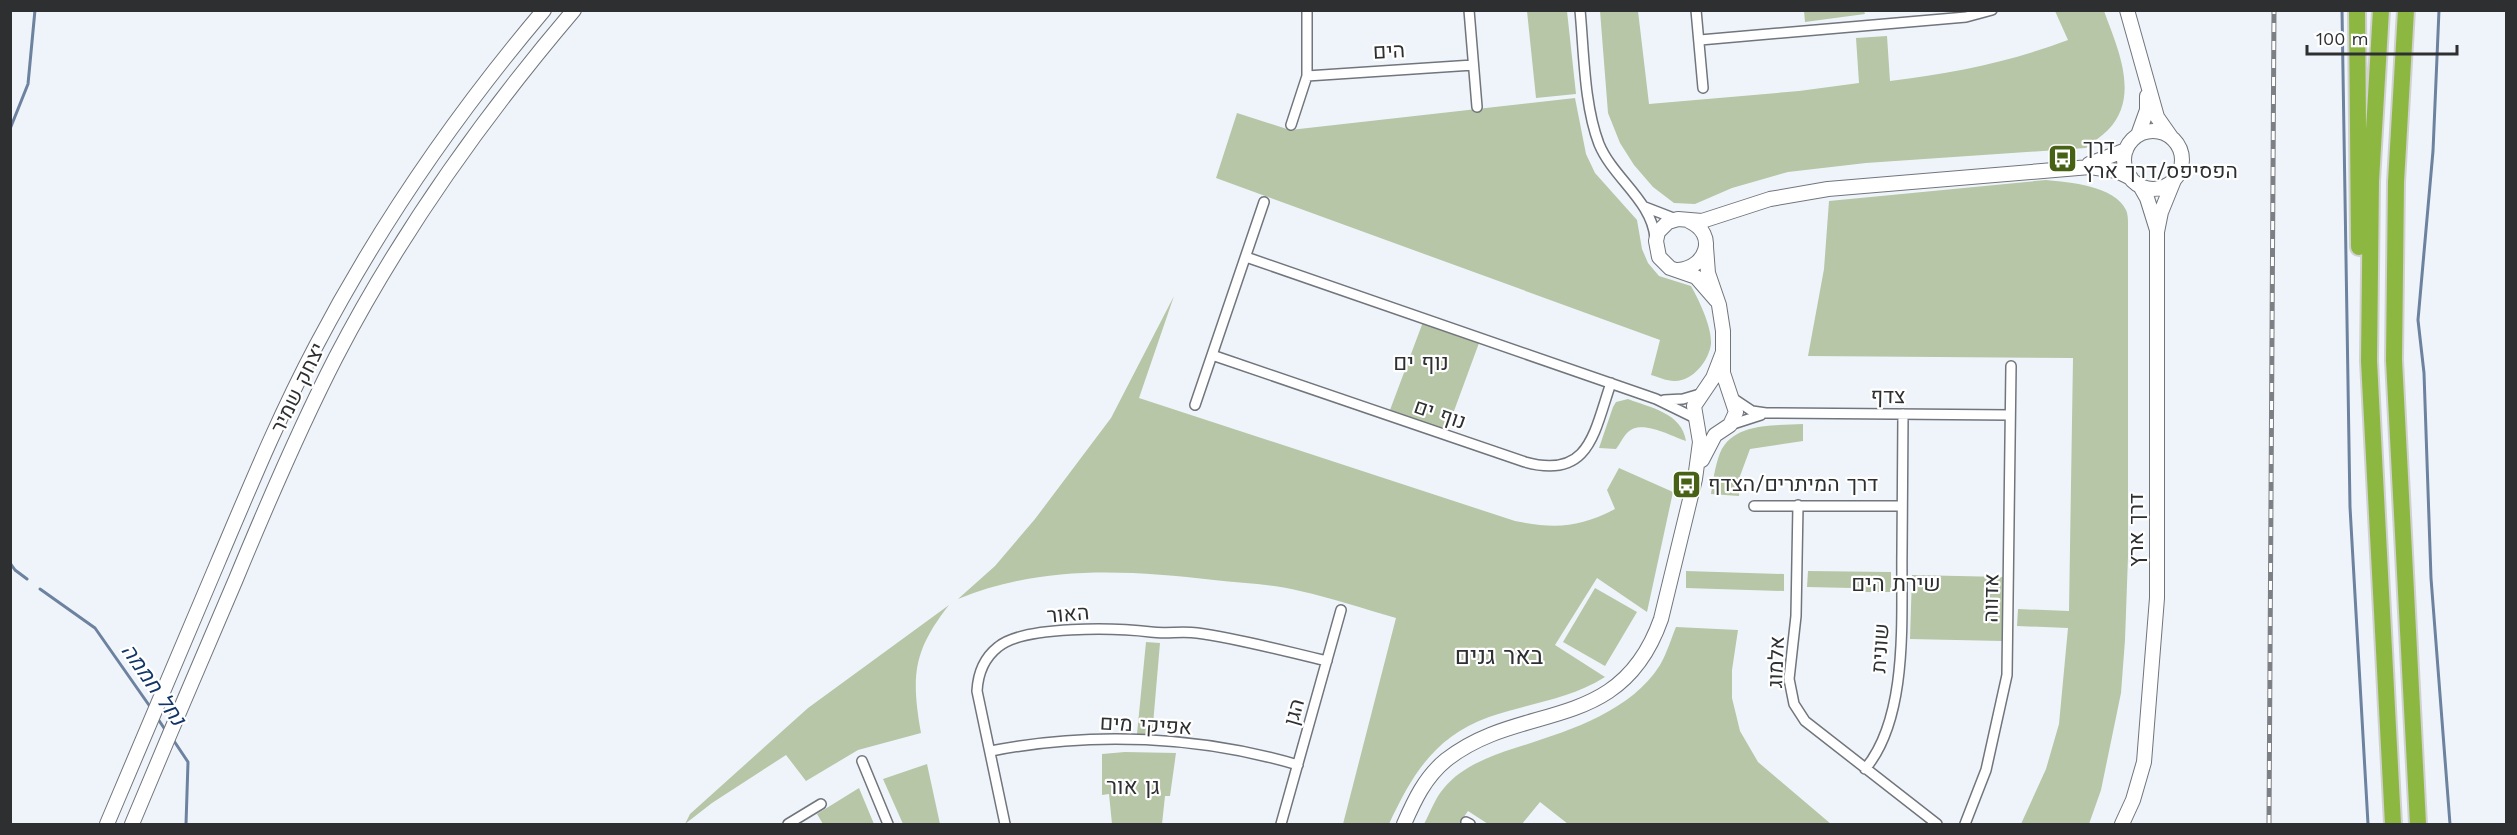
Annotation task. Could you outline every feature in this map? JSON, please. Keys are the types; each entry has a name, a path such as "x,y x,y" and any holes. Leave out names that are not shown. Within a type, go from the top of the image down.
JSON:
{"highway":[{"path":"2357,10 2356,125 2360,314 2370,397"},
{"path":"2381,10 2370,181 2368,293 2370,397 2392,825"},
{"path":"2406,10 2396,182 2394,265 2396,426 2418,825"},
{"path":"2394,265 2407,157 2418,10"}],"main road":[{"name":"יצחק שמיר","path":"107,825 274,430 316,346 357,270 418,175 465,109 544,10"},
{"name":"יצחק שמיר","path":"132,825 295,440 336,357 377,282 437,188 477,132 574,10"},
{"path":"1716,300 1696,277 1664,264 1659,257 1656,241 1662,227 1683,220 1702,221 1770,199 1828,189 2076,168 2105,169 2148,188 2158,188 2174,180 2182,163 2179,145 2157,117 2127,10"},
{"path":"2076,168 2126,150 2138,135 2147,110 2145,73"},
{"path":"2138,135 2156,131 2173,138"},
{"path":"2126,150 2126,169 2135,181"},
{"name":"דרך ארץ","path":"2122,825 2133,800 2144,762 2156,607 2157,232 2161,212 2174,180"},
{"name":"דרך ארץ","path":"2135,181 2147,198 2157,232"},
{"path":"1678,270 1696,265 1718,225 1742,208"},
{"path":"1683,220 1698,226 1704,233 1708,273 1723,331 1723,373 1736,412 1725,428 1710,443 1695,479"},
{"path":"1404,825 1426,780 1456,753 1491,736 1584,705 1616,686 1635,668 1649,647 1661,619 1695,479 1700,442 1694,406 1719,367 1723,352"},
{"path":"1701,393 1719,388 1732,397"},
{"path":"1696,420 1709,430 1725,428"}],"street":[{"path":"1291,125 1306,76 1307,10"},
{"path":"1469,10 1477,107"},
{"path":"1580,10 1590,104 1597,138 1616,173 1645,207 1654,227 1656,241"},
{"path":"1696,10 1703,88"},
{"path":"1700,40 1966,17 1989,11"},
{"name":"הים","path":"1306,76 1473,65"},
{"path":"1195,405 1264,202"},
{"path":"1645,207 1683,220"},
{"path":"1246,257 1656,399 1696,420"},
{"name":"נוף ים","path":"1212,355 1525,462 1550,467 1570,463 1583,453 1592,439 1611,384"},
{"name":"אדווה","path":"1965,825 1986,770 2007,675 2011,366"},
{"path":"1656,399 1674,400 1701,393"},
{"name":"צדף","path":"1732,397 1752,411 1766,413 2010,415"},
{"name":"צדף","path":"1725,428 1766,413"},
{"name":"שונית","path":"1865,769 1880,748 1887,731 1898,670 1903,414"},
{"name":"אלמוג","path":"1798,505 1796,616 1789,679 1794,704 1805,721 1937,825"},
{"path":"1754,506 1902,506"},
{"name":"הגן","path":"1281,825 1341,610"},
{"name":"האור","path":"1005,825 977,691 978,677 986,659 999,646 1016,638 1096,629 1194,632 1327,661"},
{"name":"אפיקי מים","path":"991,751 1048,741 1143,740 1258,753 1298,765"},
{"path":"862,761 888,825"},
{"path":"788,825 821,804"}],"green space":[{"path":"1527,11 1567,11 1576,94 1536,98"},
{"path":"1600,11 1638,11 1649,104 1799,91 1859,83 1856,38 1887,36 1890,81 1959,70 2003,61 2068,40 2055,11 2104,11 2120,56 2125,87 2123,102 2118,117 2108,130 2086,148 1866,163 1788,172 1732,188 1695,204 1674,203 1653,187 1634,165 1620,143 1608,113"},
{"path":"1804,11 1864,11 1865,14 1805,22"},
{"path":"1575,98 1586,154 1595,173 1637,220 1642,249 1648,263 1659,276 1691,286 1704,314 1711,337 1710,351 1699,369 1687,378 1671,381 1651,375 1660,340 1216,178 1237,113 1290,130"},
{"path":"2046,180 2079,184 2102,190 2120,202 2126,210 2128,219 2128,557 2125,640 2121,693 2101,790 2089,824 2021,824 2046,769 2059,724 2068,628 2017,626 2018,609 2069,611 2073,358 1808,356 1824,269 1829,201"},
{"path":"1174,296 1139,398 1529,524 1554,526 1578,523 1615,509 1607,490 1619,468 1673,492 1647,612 1597,578 1555,645 1605,677 1577,691 1504,712 1470,725 1453,735 1427,760 1407,789 1389,824 1343,824 1396,618 1289,589 1149,574 1052,575 989,588 958,599 995,566 1035,519 1111,418"},
{"path":"1423,322 1479,343 1447,430 1390,410"},
{"path":"1628,399 1672,418 1683,432 1686,441 1640,427 1627,433 1616,449 1599,448 1613,407 1616,402"},
{"path":"1803,424 1803,441 1750,449 1740,476 1739,496 1711,494 1720,453 1726,443 1735,436 1756,428"},
{"path":"1686,571 1784,574 1784,591 1686,588"},
{"path":"1808,571 1891,572 1891,592 1852,592 1852,588 1807,587"},
{"path":"1912,575 2004,577 2002,641 1910,639"},
{"path":"1595,588 1637,612 1605,666 1563,642"},
{"path":"949,605 928,636 918,665 916,695 921,733 858,750 806,781 786,755 712,803 685,824 690,814 808,708"},
{"path":"1676,627 1738,630 1732,670 1732,698 1740,731 1758,762 1831,824 1568,824 1540,802 1522,824 1488,824 1468,811 1459,824 1424,824 1441,792 1467,768 1595,719 1632,696 1660,665"},
{"path":"1146,642 1160,643 1152,736 1137,734"},
{"path":"1176,753 1170,796 1165,796 1162,824 1112,824 1109,794 1102,795 1102,754"},
{"path":"927,764 940,824 903,824 883,779"},
{"path":"859,788 874,824 823,824 817,814"}],"waterway":[{"name":"נחל חממה","path":"10,129 28,84 35,10"},
{"path":"2342,10 2350,507 2368,824"},
{"path":"2439,10 2433,151 2418,320 2424,373 2431,578 2450,824"},
{"name":"נחל חממה","path":"10,563 27,579"},
{"name":"נחל חממה","path":"40,589 95,628 151,708"},
{"name":"נחל חממה","path":"158,719 166,731"},
{"name":"נחל חממה","path":"172,738 188,762 186,824"}],"railway":[{"path":"2269,824 2274,10"}],"place":[{"name":"דרך הפסיפס/דרך ארץ","path":"2062,159"},
{"name":"דרך המיתרים/הצדף","path":"1687,484"}],"district":[{"name":"נוף ים","path":"1421,362"},
{"name":"שירת הים","path":"1896,583"},
{"name":"באר גנים","path":"1499,656"},
{"name":"גן אור","path":"1133,786"}]}
